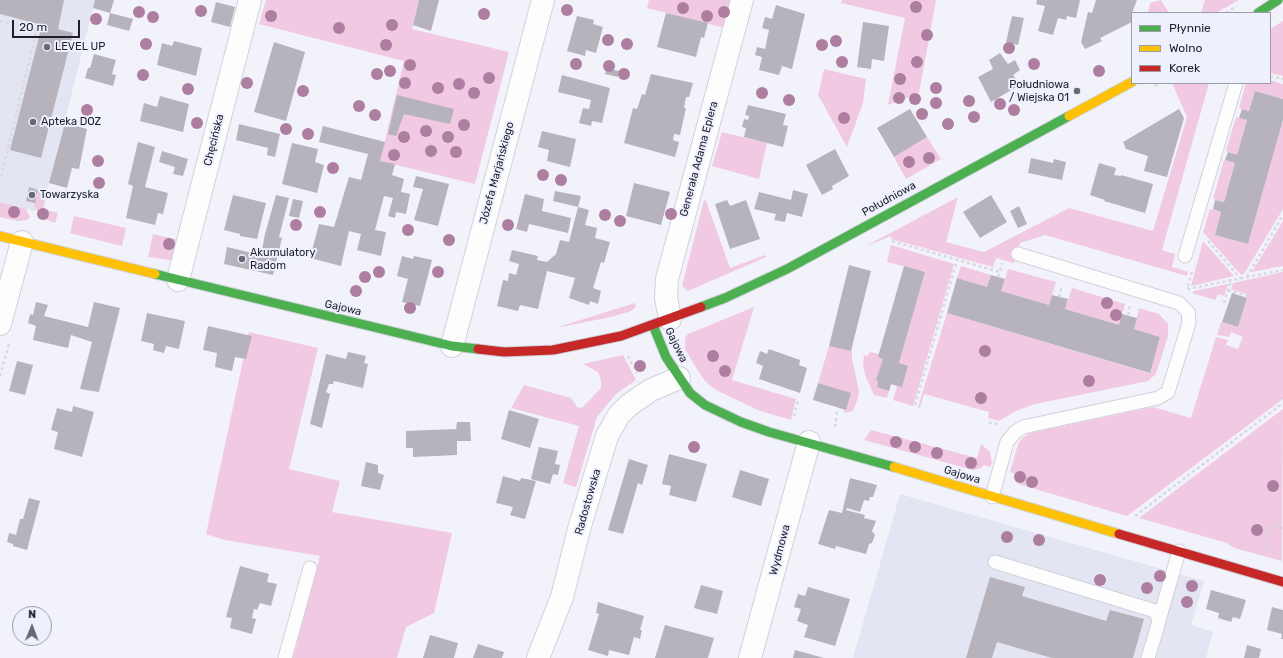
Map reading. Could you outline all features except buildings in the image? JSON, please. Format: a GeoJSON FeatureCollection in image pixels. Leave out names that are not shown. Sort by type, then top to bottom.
{"type":"FeatureCollection","features":[{"type":"Feature","properties":{"kind":"street","name":"Chęcińska"},"geometry":{"type":"LineString","coordinates":[[178,280],[250,0]]}},
{"type":"Feature","properties":{"kind":"street","name":"Józefa Marjańskiego"},"geometry":{"type":"LineString","coordinates":[[452,346],[542,0]]}},
{"type":"Feature","properties":{"kind":"street","name":"Generała Adama Eplera"},"geometry":{"type":"LineString","coordinates":[[662,322],[666,298],[667,279],[742,0]]}},
{"type":"Feature","properties":{"kind":"street"},"geometry":{"type":"LineString","coordinates":[[1260,12],[1278,0]]}},
{"type":"Feature","properties":{"kind":"street","name":"Południowa"},"geometry":{"type":"LineString","coordinates":[[662,322],[725,298],[787,269],[1131,83]]}},
{"type":"Feature","properties":{"kind":"street","name":"Gajowa"},"geometry":{"type":"LineString","coordinates":[[0,236],[452,346],[504,352],[553,350],[621,336],[662,322],[666,357],[690,393],[705,405],[741,422],[769,432],[809,442],[1283,582]]}},
{"type":"Feature","properties":{"kind":"street"},"geometry":{"type":"LineString","coordinates":[[5,331],[22,242]]}},
{"type":"Feature","properties":{"kind":"street","name":"Radostowska"},"geometry":{"type":"LineString","coordinates":[[538,658],[562,597],[579,529],[607,436],[619,415],[629,405],[651,390],[679,378]]}},
{"type":"Feature","properties":{"kind":"street","name":"Wydmowa"},"geometry":{"type":"LineString","coordinates":[[750,658],[809,442]]}},
{"type":"Feature","properties":{"kind":"lane"},"geometry":{"type":"LineString","coordinates":[[1185,256],[1236,84]]}},
{"type":"Feature","properties":{"kind":"lane"},"geometry":{"type":"LineString","coordinates":[[992,497],[1007,442],[1015,432],[1023,427],[1158,398],[1168,392],[1189,323],[1188,312],[1179,303],[1018,254]]}},
{"type":"Feature","properties":{"kind":"lane"},"geometry":{"type":"LineString","coordinates":[[1148,658],[1179,551]]}},
{"type":"Feature","properties":{"kind":"lane"},"geometry":{"type":"LineString","coordinates":[[995,562],[1152,609],[1155,611],[1159,620]]}},
{"type":"Feature","properties":{"kind":"lane"},"geometry":{"type":"LineString","coordinates":[[286,658],[310,568]]}},
{"type":"Feature","properties":{"kind":"path"},"geometry":{"type":"LineString","coordinates":[[0,21],[36,30],[1,177]]}},
{"type":"Feature","properties":{"kind":"path"},"geometry":{"type":"LineString","coordinates":[[1271,76],[1283,79]]}},
{"type":"Feature","properties":{"kind":"path"},"geometry":{"type":"LineString","coordinates":[[1154,86],[1158,84]]}},
{"type":"Feature","properties":{"kind":"path"},"geometry":{"type":"LineString","coordinates":[[1247,277],[1283,215]]}},
{"type":"Feature","properties":{"kind":"path"},"geometry":{"type":"LineString","coordinates":[[1207,239],[1240,279],[1283,270]]}},
{"type":"Feature","properties":{"kind":"path"},"geometry":{"type":"LineString","coordinates":[[892,241],[1000,272]]}},
{"type":"Feature","properties":{"kind":"path"},"geometry":{"type":"LineString","coordinates":[[916,405],[957,260]]}},
{"type":"Feature","properties":{"kind":"path"},"geometry":{"type":"LineString","coordinates":[[998,277],[1002,263],[1010,266]]}},
{"type":"Feature","properties":{"kind":"path"},"geometry":{"type":"LineString","coordinates":[[1224,303],[1231,280]]}},
{"type":"Feature","properties":{"kind":"path"},"geometry":{"type":"LineString","coordinates":[[1059,296],[1063,281]]}},
{"type":"Feature","properties":{"kind":"path"},"geometry":{"type":"LineString","coordinates":[[1228,290],[1247,296]]}},
{"type":"Feature","properties":{"kind":"path"},"geometry":{"type":"LineString","coordinates":[[0,376],[5,331]]}},
{"type":"Feature","properties":{"kind":"path"},"geometry":{"type":"LineString","coordinates":[[621,336],[632,366],[651,390]]}},
{"type":"Feature","properties":{"kind":"path"},"geometry":{"type":"LineString","coordinates":[[794,417],[798,401]]}},
{"type":"Feature","properties":{"kind":"path"},"geometry":{"type":"LineString","coordinates":[[1134,516],[1283,403]]}},
{"type":"Feature","properties":{"kind":"path"},"geometry":{"type":"LineString","coordinates":[[834,430],[837,412]]}},
{"type":"Feature","properties":{"kind":"path"},"geometry":{"type":"LineString","coordinates":[[989,423],[1004,422]]}},
{"type":"Feature","properties":{"kind":"path"},"geometry":{"type":"LineString","coordinates":[[1261,559],[1271,524],[1283,528]]}},
{"type":"Feature","properties":{"kind":"shaded area"},"geometry":{"type":"Polygon","coordinates":[[[0,0],[95,0],[42,213],[0,202],[0,0]]]}},
{"type":"Feature","properties":{"kind":"shaded area"},"geometry":{"type":"Polygon","coordinates":[[[266,0],[419,0],[412,29],[509,52],[475,184],[380,161],[404,61],[259,24],[266,0]]]}},
{"type":"Feature","properties":{"kind":"shaded area"},"geometry":{"type":"Polygon","coordinates":[[[649,0],[732,0],[725,28],[647,8],[649,0]]]}},
{"type":"Feature","properties":{"kind":"shaded area"},"geometry":{"type":"Polygon","coordinates":[[[842,0],[936,0],[919,93],[888,105],[905,18],[841,3],[842,0]]]}},
{"type":"Feature","properties":{"kind":"shaded area"},"geometry":{"type":"Polygon","coordinates":[[[1161,0],[1168,12],[1148,12],[1150,3],[1161,0]]]}},
{"type":"Feature","properties":{"kind":"shaded area"},"geometry":{"type":"Polygon","coordinates":[[[1205,0],[1239,0],[1218,12],[1201,12],[1205,0]]]}},
{"type":"Feature","properties":{"kind":"shaded area"},"geometry":{"type":"Polygon","coordinates":[[[1283,21],[1283,76],[1271,73],[1271,28],[1283,21]]]}},
{"type":"Feature","properties":{"kind":"shaded area"},"geometry":{"type":"Polygon","coordinates":[[[824,69],[866,79],[863,103],[847,147],[818,95],[824,69]]]}},
{"type":"Feature","properties":{"kind":"shaded area"},"geometry":{"type":"Polygon","coordinates":[[[1271,80],[1283,84],[1283,99],[1255,91],[1249,111],[1239,108],[1246,84],[1271,84],[1271,80]]]}},
{"type":"Feature","properties":{"kind":"shaded area"},"geometry":{"type":"Polygon","coordinates":[[[1172,84],[1209,84],[1162,250],[1175,254],[1172,267],[1188,272],[1187,276],[1045,235],[1020,243],[1014,263],[996,258],[993,267],[891,239],[891,236],[864,247],[958,197],[946,242],[984,252],[1069,208],[1153,231],[1187,117],[1172,84]]]}},
{"type":"Feature","properties":{"kind":"shaded area"},"geometry":{"type":"Polygon","coordinates":[[[1236,117],[1247,120],[1237,155],[1226,151],[1236,117]]]}},
{"type":"Feature","properties":{"kind":"shaded area"},"geometry":{"type":"Polygon","coordinates":[[[1283,120],[1283,209],[1244,274],[1241,275],[1203,232],[1210,209],[1221,212],[1215,235],[1248,244],[1283,120]]]}},
{"type":"Feature","properties":{"kind":"shaded area"},"geometry":{"type":"Polygon","coordinates":[[[722,132],[767,143],[759,179],[712,166],[722,132]]]}},
{"type":"Feature","properties":{"kind":"shaded area"},"geometry":{"type":"Polygon","coordinates":[[[927,137],[941,159],[906,179],[894,157],[927,137]]]}},
{"type":"Feature","properties":{"kind":"shaded area"},"geometry":{"type":"Polygon","coordinates":[[[1224,160],[1235,163],[1224,202],[1213,199],[1224,160]]]}},
{"type":"Feature","properties":{"kind":"shaded area"},"geometry":{"type":"Polygon","coordinates":[[[38,190],[47,192],[43,209],[58,213],[55,223],[45,219],[34,206],[38,190]]]}},
{"type":"Feature","properties":{"kind":"shaded area"},"geometry":{"type":"Polygon","coordinates":[[[704,200],[706,201],[730,268],[765,255],[766,257],[688,291],[682,286],[704,200]]]}},
{"type":"Feature","properties":{"kind":"shaded area"},"geometry":{"type":"Polygon","coordinates":[[[0,202],[26,209],[30,217],[27,220],[18,221],[0,217],[0,202]]]}},
{"type":"Feature","properties":{"kind":"shaded area"},"geometry":{"type":"Polygon","coordinates":[[[74,216],[126,228],[122,246],[70,233],[74,216]]]}},
{"type":"Feature","properties":{"kind":"shaded area"},"geometry":{"type":"Polygon","coordinates":[[[1283,221],[1283,266],[1252,272],[1283,221]]]}},
{"type":"Feature","properties":{"kind":"shaded area"},"geometry":{"type":"Polygon","coordinates":[[[153,234],[179,240],[170,260],[148,257],[153,234]]]}},
{"type":"Feature","properties":{"kind":"shaded area"},"geometry":{"type":"Polygon","coordinates":[[[1203,241],[1234,276],[1191,286],[1203,241]]]}},
{"type":"Feature","properties":{"kind":"shaded area"},"geometry":{"type":"Polygon","coordinates":[[[891,245],[954,264],[913,406],[893,400],[897,386],[891,384],[887,398],[874,395],[865,375],[863,364],[864,355],[867,356],[870,352],[879,354],[878,357],[899,363],[925,272],[887,262],[891,245]]]}},
{"type":"Feature","properties":{"kind":"shaded area"},"geometry":{"type":"Polygon","coordinates":[[[961,266],[991,275],[987,287],[957,278],[961,266]]]}},
{"type":"Feature","properties":{"kind":"shaded area"},"geometry":{"type":"Polygon","coordinates":[[[1008,269],[1056,282],[1049,305],[1001,291],[1008,269]]]}},
{"type":"Feature","properties":{"kind":"shaded area"},"geometry":{"type":"Polygon","coordinates":[[[1283,272],[1283,399],[1127,516],[1018,484],[1016,474],[1010,472],[1018,444],[1022,438],[1030,433],[1153,407],[1191,418],[1216,337],[1228,340],[1226,345],[1238,349],[1243,337],[1231,332],[1229,337],[1217,335],[1221,322],[1238,327],[1247,298],[1247,294],[1231,289],[1233,283],[1283,272]]]}},
{"type":"Feature","properties":{"kind":"shaded area"},"geometry":{"type":"Polygon","coordinates":[[[1228,284],[1224,296],[1218,294],[1215,300],[1192,293],[1194,291],[1228,284]]]}},
{"type":"Feature","properties":{"kind":"shaded area"},"geometry":{"type":"Polygon","coordinates":[[[1072,288],[1125,304],[1119,325],[1065,309],[1072,288]]]}},
{"type":"Feature","properties":{"kind":"shaded area"},"geometry":{"type":"Polygon","coordinates":[[[635,303],[636,307],[631,311],[611,317],[555,328],[635,303]]]}},
{"type":"Feature","properties":{"kind":"shaded area"},"geometry":{"type":"Polygon","coordinates":[[[754,307],[732,380],[796,399],[791,420],[760,411],[716,390],[706,382],[685,349],[685,338],[688,334],[754,307]]]}},
{"type":"Feature","properties":{"kind":"shaded area"},"geometry":{"type":"Polygon","coordinates":[[[1139,308],[1159,314],[1168,324],[1168,336],[1156,374],[1148,381],[1035,404],[1016,411],[999,421],[988,418],[989,412],[924,394],[920,408],[918,407],[947,313],[1149,373],[1160,337],[1134,329],[1139,308]]]}},
{"type":"Feature","properties":{"kind":"shaded area"},"geometry":{"type":"Polygon","coordinates":[[[249,332],[318,348],[289,469],[340,481],[332,512],[452,533],[434,613],[406,627],[397,658],[293,658],[320,556],[225,540],[206,534],[249,332]]]}},
{"type":"Feature","properties":{"kind":"shaded area"},"geometry":{"type":"Polygon","coordinates":[[[829,346],[852,351],[852,359],[859,391],[853,411],[844,413],[850,393],[818,383],[829,346]]]}},
{"type":"Feature","properties":{"kind":"shaded area"},"geometry":{"type":"Polygon","coordinates":[[[623,355],[636,380],[616,394],[597,417],[576,487],[563,483],[579,426],[511,408],[524,385],[571,398],[578,408],[583,407],[601,388],[601,380],[598,372],[583,364],[623,355]]]}},
{"type":"Feature","properties":{"kind":"shaded area"},"geometry":{"type":"Polygon","coordinates":[[[1283,409],[1282,561],[1234,548],[1227,543],[1139,518],[1283,409]]]}},
{"type":"Feature","properties":{"kind":"shaded area"},"geometry":{"type":"Polygon","coordinates":[[[871,430],[977,458],[981,444],[990,452],[992,462],[990,467],[984,465],[981,468],[973,470],[864,440],[871,430]]]}},
{"type":"Feature","properties":{"kind":"shaded area"},"geometry":{"type":"Polygon","coordinates":[[[900,494],[1204,581],[1191,625],[1213,632],[1206,658],[853,658],[900,494]]]}},
{"type":"Feature","properties":{"kind":"traffic: fast"},"geometry":{"type":"LineString","coordinates":[[1260,12],[1278,0]]}},
{"type":"Feature","properties":{"kind":"traffic: fast"},"geometry":{"type":"LineString","coordinates":[[701,307],[725,298],[787,269],[1069,116]]}},
{"type":"Feature","properties":{"kind":"traffic: fast"},"geometry":{"type":"LineString","coordinates":[[155,274],[452,346],[478,349]]}},
{"type":"Feature","properties":{"kind":"traffic: fast"},"geometry":{"type":"LineString","coordinates":[[653,325],[666,357],[690,393],[705,405],[741,422],[769,432],[894,467]]}},
{"type":"Feature","properties":{"kind":"traffic: slow"},"geometry":{"type":"LineString","coordinates":[[1069,116],[1131,83]]}},
{"type":"Feature","properties":{"kind":"traffic: slow"},"geometry":{"type":"LineString","coordinates":[[0,236],[155,274]]}},
{"type":"Feature","properties":{"kind":"traffic: slow"},"geometry":{"type":"LineString","coordinates":[[894,467],[1119,534]]}},
{"type":"Feature","properties":{"kind":"traffic: jam"},"geometry":{"type":"LineString","coordinates":[[478,349],[504,352],[553,350],[621,336],[701,307]]}},
{"type":"Feature","properties":{"kind":"traffic: jam"},"geometry":{"type":"LineString","coordinates":[[1119,534],[1283,582]]}},
{"type":"Feature","properties":{"kind":"place","name":"LEVEL UP"},"geometry":{"type":"Point","coordinates":[47,47]}},
{"type":"Feature","properties":{"kind":"place","name":"Południowa / Wiejska 01"},"geometry":{"type":"Point","coordinates":[1077,91]}},
{"type":"Feature","properties":{"kind":"place","name":"Apteka DOZ"},"geometry":{"type":"Point","coordinates":[33,122]}},
{"type":"Feature","properties":{"kind":"place","name":"Towarzyska"},"geometry":{"type":"Point","coordinates":[32,195]}},
{"type":"Feature","properties":{"kind":"place","name":"Akumulatory Radom"},"geometry":{"type":"Point","coordinates":[242,259]}}]}
